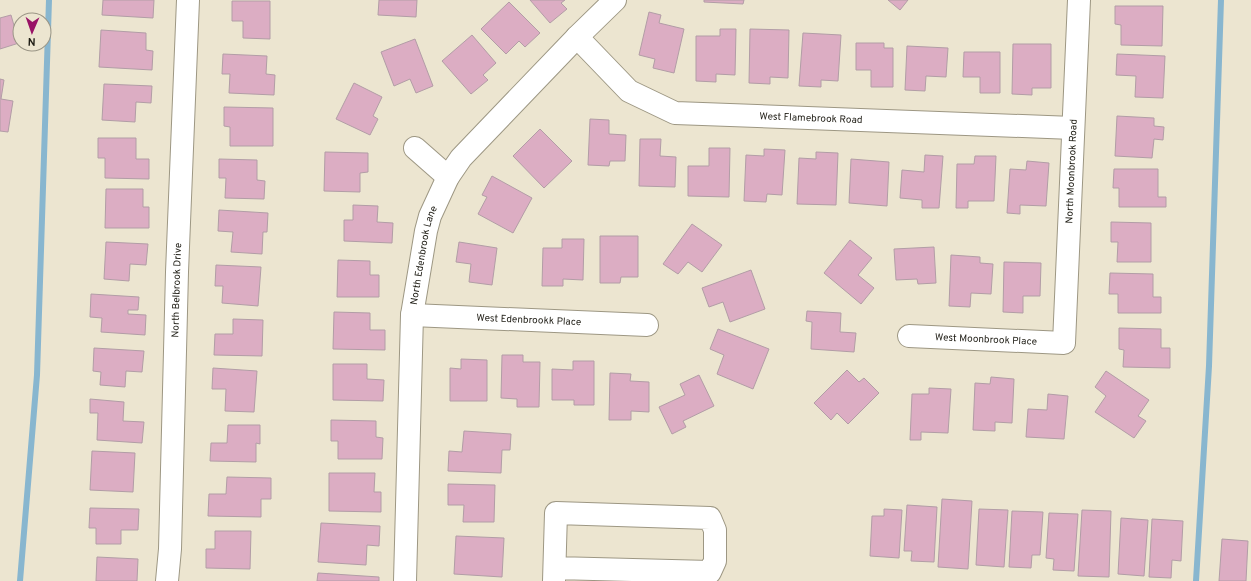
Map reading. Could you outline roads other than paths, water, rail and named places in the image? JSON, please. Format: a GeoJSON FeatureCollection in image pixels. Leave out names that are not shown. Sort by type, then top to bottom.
{"type":"FeatureCollection","features":[{"type":"Feature","properties":{"kind":"street","name":"North Belbrook Drive"},"geometry":{"type":"LineString","coordinates":[[167,581],[170,549],[177,272],[188,0]]}},
{"type":"Feature","properties":{"kind":"street","name":"North Edenbrook Lane"},"geometry":{"type":"LineString","coordinates":[[404,581],[412,314],[426,231],[430,216],[448,177],[460,158],[577,37],[615,0]]}},
{"type":"Feature","properties":{"kind":"street","name":"North Moonbrook Road"},"geometry":{"type":"LineString","coordinates":[[1064,343],[1072,128],[1079,0]]}},
{"type":"Feature","properties":{"kind":"street","name":"West Flamebrook Road"},"geometry":{"type":"LineString","coordinates":[[577,37],[629,90],[675,113],[1072,128]]}},
{"type":"Feature","properties":{"kind":"street"},"geometry":{"type":"LineString","coordinates":[[415,148],[448,177]]}},
{"type":"Feature","properties":{"kind":"street","name":"West Edenbrookk Place"},"geometry":{"type":"LineString","coordinates":[[412,314],[647,325]]}},
{"type":"Feature","properties":{"kind":"street","name":"West Moonbrook Place"},"geometry":{"type":"LineString","coordinates":[[909,336],[1064,343]]}},
{"type":"Feature","properties":{"kind":"street"},"geometry":{"type":"LineString","coordinates":[[556,513],[710,518],[715,530],[715,561],[710,572],[555,575],[556,513]]}},
{"type":"Feature","properties":{"kind":"waterway"},"geometry":{"type":"LineString","coordinates":[[20,581],[37,375],[49,0]]}},
{"type":"Feature","properties":{"kind":"waterway"},"geometry":{"type":"LineString","coordinates":[[1196,581],[1209,366],[1221,0]]}}]}
